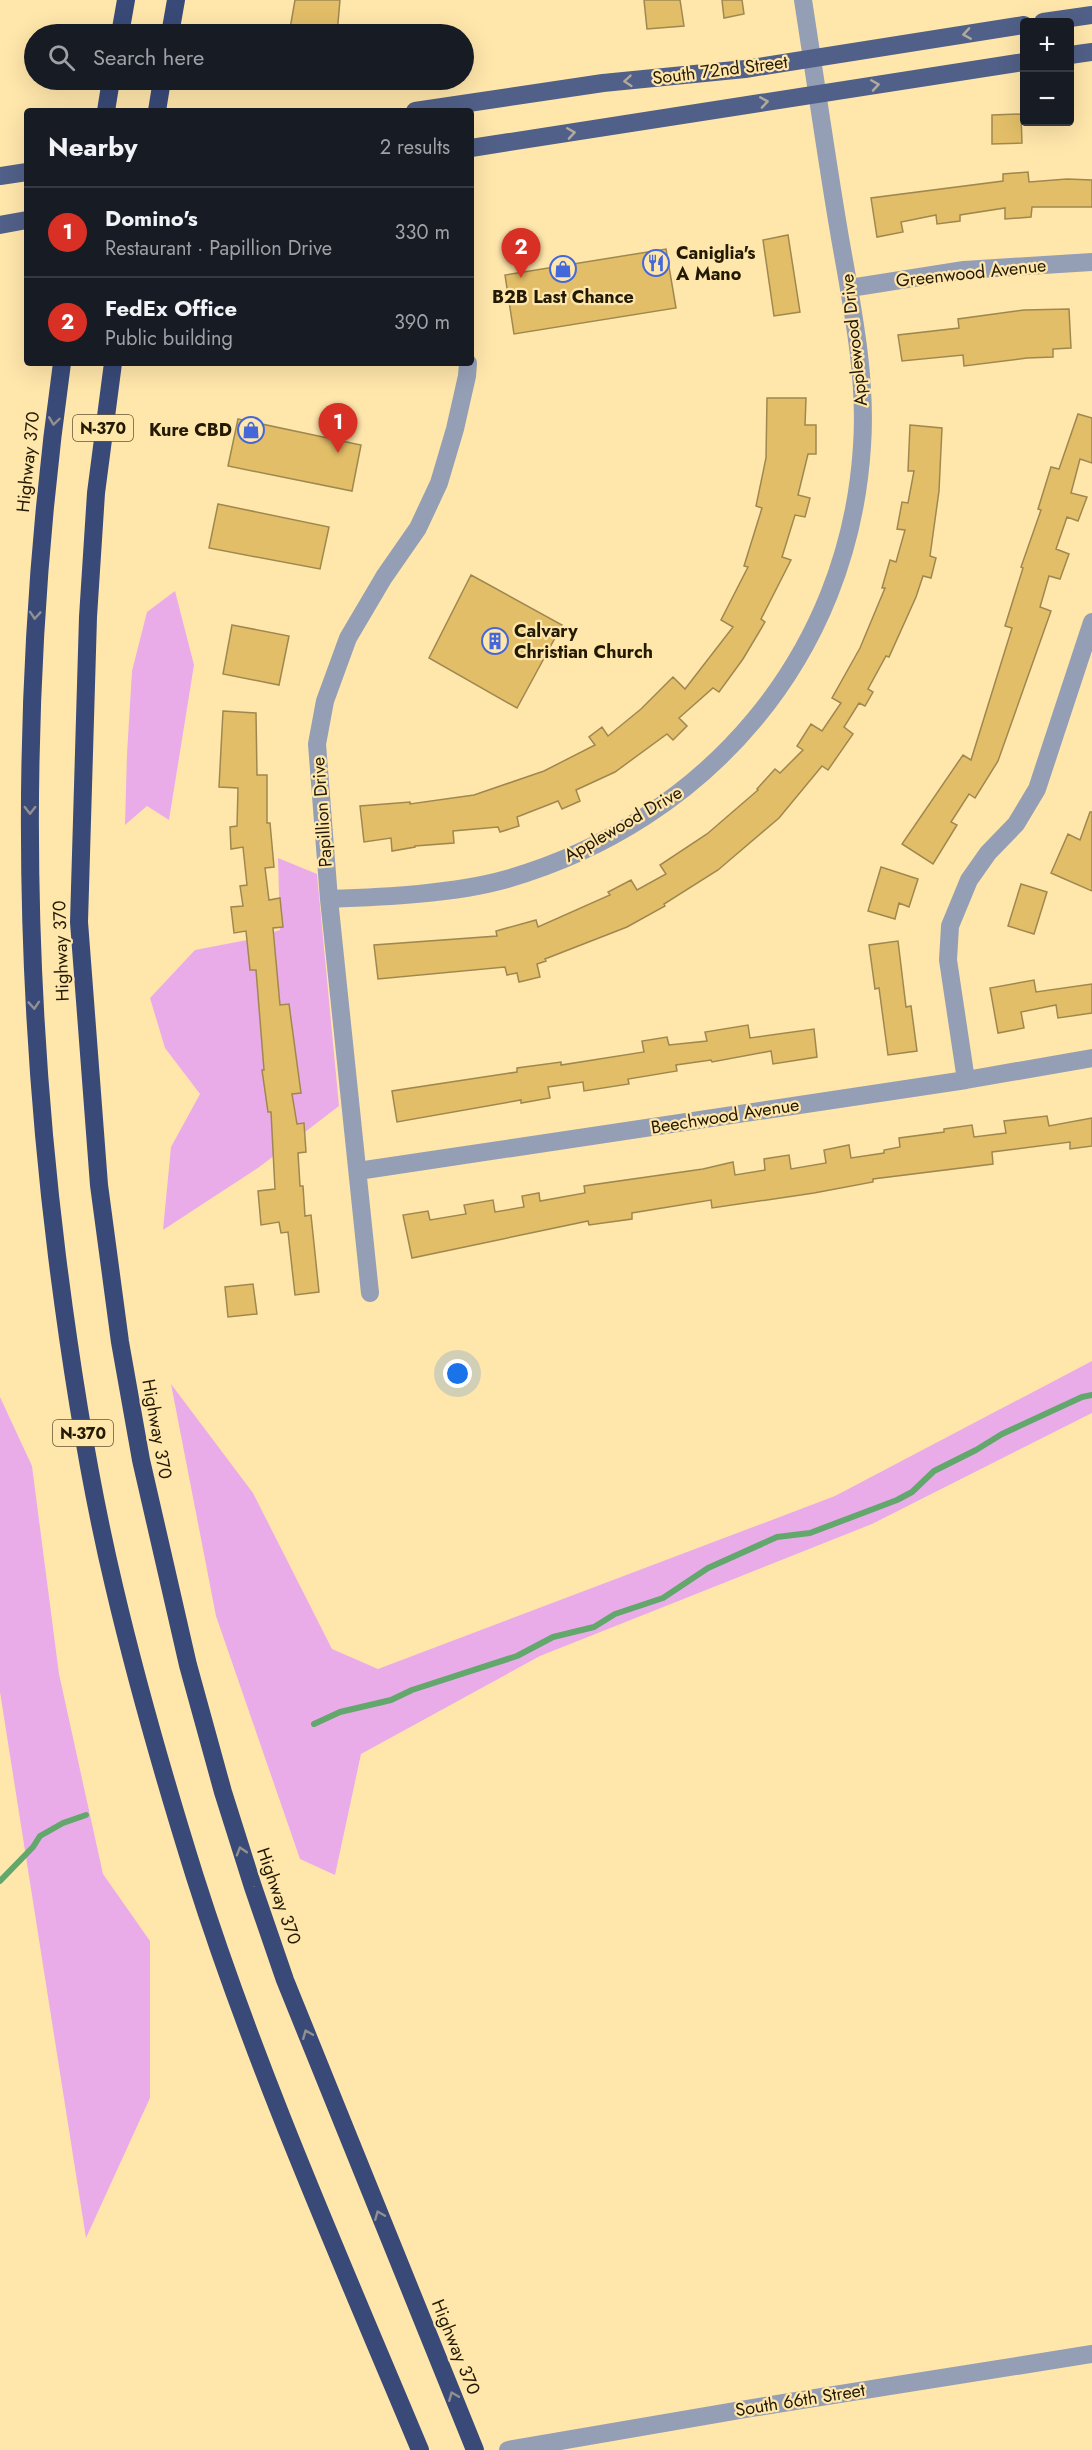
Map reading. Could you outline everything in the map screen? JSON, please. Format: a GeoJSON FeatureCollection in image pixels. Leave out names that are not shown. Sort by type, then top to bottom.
{"type":"FeatureCollection","features":[{"type":"Feature","properties":{"kind":"highway"},"geometry":{"type":"LineString","coordinates":[[122,24],[126,0]]}},
{"type":"Feature","properties":{"kind":"highway"},"geometry":{"type":"LineString","coordinates":[[172,24],[176,0]]}},
{"type":"Feature","properties":{"kind":"highway"},"geometry":{"type":"LineString","coordinates":[[106,108],[109,90]]}},
{"type":"Feature","properties":{"kind":"highway"},"geometry":{"type":"LineString","coordinates":[[157,108],[160,90]]}},
{"type":"Feature","properties":{"kind":"highway","name":"Highway 370"},"geometry":{"type":"LineString","coordinates":[[62,366],[42,529],[32,661],[29,871],[33,989],[50,1197],[69,1348],[85,1447],[114,1586],[163,1770],[196,1880],[246,2023],[327,2227],[420,2450]]}},
{"type":"Feature","properties":{"kind":"highway","name":"Highway 370"},"geometry":{"type":"LineString","coordinates":[[113,366],[95,504],[88,617],[79,922],[99,1185],[120,1342],[141,1460],[188,1665],[223,1791],[253,1887],[285,1980],[475,2450]]}},
{"type":"Feature","properties":{"kind":"main road"},"geometry":{"type":"LineString","coordinates":[[1071,18],[1092,15]]}},
{"type":"Feature","properties":{"kind":"main road","name":"South 72nd Street"},"geometry":{"type":"LineString","coordinates":[[434,108],[591,84],[735,70],[1020,26]]}},
{"type":"Feature","properties":{"kind":"main road"},"geometry":{"type":"LineString","coordinates":[[1074,54],[1092,52]]}},
{"type":"Feature","properties":{"kind":"main road","name":"South 72nd Street"},"geometry":{"type":"LineString","coordinates":[[474,148],[1020,63]]}},
{"type":"Feature","properties":{"kind":"main road"},"geometry":{"type":"LineString","coordinates":[[0,176],[24,172]]}},
{"type":"Feature","properties":{"kind":"main road"},"geometry":{"type":"LineString","coordinates":[[0,225],[24,221]]}},
{"type":"Feature","properties":{"kind":"street","name":"Applewood Drive"},"geometry":{"type":"LineString","coordinates":[[329,899],[382,897],[452,889],[504,880],[562,861],[670,801],[714,765],[766,707],[801,654],[826,601],[842,554],[855,503],[862,446],[862,384],[850,288],[804,0]]}},
{"type":"Feature","properties":{"kind":"street","name":"Greenwood Avenue"},"geometry":{"type":"LineString","coordinates":[[850,288],[964,270],[1092,262]]}},
{"type":"Feature","properties":{"kind":"street","name":"Papillion Drive"},"geometry":{"type":"LineString","coordinates":[[370,1293],[329,899],[317,744],[325,701],[348,638],[384,577],[418,528],[439,483],[455,429],[468,366]]}},
{"type":"Feature","properties":{"kind":"street"},"geometry":{"type":"LineString","coordinates":[[966,1080],[948,960],[950,926],[969,880],[988,853],[1016,824],[1037,789],[1092,622]]}},
{"type":"Feature","properties":{"kind":"street","name":"Beechwood Avenue"},"geometry":{"type":"LineString","coordinates":[[358,1171],[966,1080],[1092,1058]]}},
{"type":"Feature","properties":{"kind":"street","name":"South 66th Street"},"geometry":{"type":"LineString","coordinates":[[508,2450],[752,2408],[1092,2354]]}},
{"type":"Feature","properties":{"kind":"shaded area"},"geometry":{"type":"Polygon","coordinates":[[[175,591],[194,665],[169,820],[147,806],[125,825],[132,671],[147,612],[175,591]]]}},
{"type":"Feature","properties":{"kind":"shaded area"},"geometry":{"type":"Polygon","coordinates":[[[278,858],[317,874],[339,1106],[258,1168],[163,1230],[171,1147],[200,1094],[165,1048],[150,998],[195,950],[247,940],[280,930],[278,858]]]}},
{"type":"Feature","properties":{"kind":"shaded area"},"geometry":{"type":"Polygon","coordinates":[[[1092,1361],[1092,1413],[872,1524],[540,1656],[361,1754],[335,1875],[300,1859],[216,1616],[171,1384],[253,1493],[332,1649],[378,1669],[835,1496],[1092,1361]]]}},
{"type":"Feature","properties":{"kind":"shaded area"},"geometry":{"type":"Polygon","coordinates":[[[0,1397],[32,1466],[59,1674],[103,1874],[150,1941],[150,2098],[86,2238],[0,1692],[0,1397]]]}},
{"type":"Feature","properties":{"kind":"building"},"geometry":{"type":"Polygon","coordinates":[[[295,0],[340,0],[338,24],[291,24],[295,0]]]}},
{"type":"Feature","properties":{"kind":"building"},"geometry":{"type":"Polygon","coordinates":[[[644,0],[680,0],[684,26],[647,29],[644,0]]]}},
{"type":"Feature","properties":{"kind":"building"},"geometry":{"type":"Polygon","coordinates":[[[722,0],[742,0],[744,14],[724,18],[722,0]]]}},
{"type":"Feature","properties":{"kind":"building"},"geometry":{"type":"Polygon","coordinates":[[[1020,114],[1022,143],[992,144],[992,115],[1020,114]]]}},
{"type":"Feature","properties":{"kind":"building"},"geometry":{"type":"Polygon","coordinates":[[[1028,172],[1029,182],[1092,180],[1092,207],[1032,207],[1031,217],[1005,219],[1005,208],[960,215],[960,221],[937,224],[936,215],[901,222],[903,232],[877,237],[871,198],[1003,181],[1003,174],[1028,172]]]}},
{"type":"Feature","properties":{"kind":"building"},"geometry":{"type":"Polygon","coordinates":[[[788,235],[800,312],[774,316],[763,240],[788,235]]]}},
{"type":"Feature","properties":{"kind":"building"},"geometry":{"type":"Polygon","coordinates":[[[666,249],[676,308],[514,334],[505,275],[666,249]]]}},
{"type":"Feature","properties":{"kind":"building"},"geometry":{"type":"Polygon","coordinates":[[[1069,309],[1071,348],[1053,349],[1053,357],[964,366],[963,355],[902,361],[898,335],[959,328],[958,319],[1024,310],[1069,309]]]}},
{"type":"Feature","properties":{"kind":"building"},"geometry":{"type":"Polygon","coordinates":[[[767,398],[806,398],[805,425],[816,425],[816,454],[808,454],[798,495],[810,498],[805,517],[795,515],[782,557],[791,560],[761,619],[765,622],[743,659],[719,692],[713,688],[679,718],[687,726],[673,740],[667,734],[615,772],[576,790],[580,801],[562,809],[558,801],[517,817],[519,826],[500,832],[498,827],[453,831],[454,843],[415,846],[392,851],[391,838],[364,842],[360,806],[410,802],[410,804],[474,795],[544,771],[595,745],[589,737],[602,727],[608,736],[641,709],[673,677],[685,689],[733,627],[721,620],[748,567],[744,566],[762,508],[756,506],[766,458],[767,398]]]}},
{"type":"Feature","properties":{"kind":"building"},"geometry":{"type":"Polygon","coordinates":[[[1078,414],[1092,418],[1092,463],[1080,459],[1071,493],[1087,497],[1078,521],[1067,517],[1056,549],[1069,554],[1060,579],[1049,576],[1040,607],[1051,611],[998,761],[975,798],[969,794],[951,822],[957,825],[933,864],[902,844],[963,755],[971,760],[1012,628],[1005,626],[1023,568],[1021,567],[1041,510],[1038,509],[1051,467],[1059,469],[1078,414]]]}},
{"type":"Feature","properties":{"kind":"building"},"geometry":{"type":"Polygon","coordinates":[[[238,419],[361,445],[352,491],[228,466],[238,419]]]}},
{"type":"Feature","properties":{"kind":"building"},"geometry":{"type":"Polygon","coordinates":[[[910,425],[942,428],[939,491],[930,556],[936,558],[931,578],[923,576],[889,657],[886,656],[868,689],[873,692],[865,706],[859,703],[844,727],[853,734],[828,770],[822,766],[779,818],[718,870],[664,904],[665,906],[627,927],[545,959],[546,961],[537,964],[540,977],[519,982],[517,973],[507,975],[505,967],[378,979],[374,945],[497,936],[496,931],[536,920],[538,927],[610,895],[608,892],[631,880],[637,890],[666,874],[660,865],[707,834],[758,790],[775,769],[780,773],[803,750],[797,746],[811,724],[822,731],[841,703],[832,698],[860,648],[885,588],[882,588],[890,560],[896,562],[905,530],[897,529],[902,502],[908,503],[914,471],[908,471],[910,425]]]}},
{"type":"Feature","properties":{"kind":"building"},"geometry":{"type":"Polygon","coordinates":[[[218,504],[329,527],[320,569],[209,548],[218,504]]]}},
{"type":"Feature","properties":{"kind":"building","name":"Calvary Christian Church"},"geometry":{"type":"Polygon","coordinates":[[[471,575],[562,625],[517,708],[429,658],[471,575]]]}},
{"type":"Feature","properties":{"kind":"building"},"geometry":{"type":"Polygon","coordinates":[[[232,625],[289,636],[279,685],[223,674],[232,625]]]}},
{"type":"Feature","properties":{"kind":"building"},"geometry":{"type":"Polygon","coordinates":[[[223,711],[256,713],[257,775],[267,775],[267,823],[270,823],[274,867],[265,868],[269,900],[280,898],[283,927],[273,928],[280,1005],[289,1004],[301,1093],[292,1094],[297,1124],[304,1123],[306,1152],[298,1153],[300,1186],[303,1186],[305,1216],[311,1215],[319,1292],[295,1295],[288,1232],[281,1233],[279,1222],[261,1225],[258,1191],[275,1189],[271,1112],[268,1112],[262,1070],[264,1070],[256,970],[250,970],[246,931],[234,933],[231,907],[243,906],[240,886],[247,885],[243,847],[231,849],[230,827],[237,826],[238,788],[219,787],[223,711]]]}},
{"type":"Feature","properties":{"kind":"building"},"geometry":{"type":"Polygon","coordinates":[[[1090,812],[1092,812],[1092,891],[1051,873],[1068,834],[1080,840],[1090,812]]]}},
{"type":"Feature","properties":{"kind":"building"},"geometry":{"type":"Polygon","coordinates":[[[881,867],[918,879],[909,907],[899,903],[895,919],[868,911],[881,867]]]}},
{"type":"Feature","properties":{"kind":"building"},"geometry":{"type":"Polygon","coordinates":[[[1021,884],[1047,892],[1034,934],[1008,926],[1021,884]]]}},
{"type":"Feature","properties":{"kind":"building"},"geometry":{"type":"Polygon","coordinates":[[[898,941],[906,1007],[911,1006],[917,1051],[888,1055],[879,988],[875,989],[869,945],[898,941]]]}},
{"type":"Feature","properties":{"kind":"building"},"geometry":{"type":"Polygon","coordinates":[[[1034,980],[1036,992],[1092,984],[1092,1013],[1058,1018],[1056,1005],[1021,1012],[1024,1028],[998,1033],[990,988],[1034,980]]]}},
{"type":"Feature","properties":{"kind":"building"},"geometry":{"type":"Polygon","coordinates":[[[748,1025],[750,1038],[814,1029],[817,1057],[773,1064],[771,1051],[712,1062],[711,1060],[676,1065],[677,1071],[628,1079],[629,1084],[584,1091],[583,1082],[548,1087],[550,1098],[521,1103],[521,1100],[397,1122],[392,1091],[517,1072],[517,1068],[561,1062],[561,1065],[644,1052],[642,1041],[667,1037],[669,1045],[707,1041],[705,1032],[748,1025]]]}},
{"type":"Feature","properties":{"kind":"building"},"geometry":{"type":"Polygon","coordinates":[[[1047,1116],[1049,1126],[1092,1118],[1092,1146],[1070,1149],[1070,1142],[992,1152],[993,1164],[873,1179],[873,1182],[814,1193],[712,1208],[711,1200],[632,1213],[632,1219],[589,1225],[588,1221],[412,1258],[403,1215],[428,1211],[430,1220],[466,1214],[464,1205],[493,1200],[495,1212],[524,1207],[522,1196],[539,1193],[540,1201],[585,1193],[584,1186],[703,1169],[733,1162],[735,1175],[765,1170],[764,1159],[789,1155],[791,1169],[826,1163],[824,1150],[849,1145],[851,1158],[884,1153],[884,1150],[900,1147],[899,1138],[944,1132],[944,1129],[972,1125],[974,1137],[1006,1133],[1004,1121],[1047,1116]]]}},
{"type":"Feature","properties":{"kind":"building"},"geometry":{"type":"Polygon","coordinates":[[[253,1284],[257,1314],[228,1317],[225,1287],[253,1284]]]}},
{"type":"Feature","properties":{"kind":"waterway"},"geometry":{"type":"LineString","coordinates":[[314,1724],[340,1712],[391,1700],[412,1690],[517,1656],[553,1637],[594,1627],[615,1614],[663,1598],[708,1568],[777,1537],[810,1533],[897,1500],[912,1492],[934,1471],[1002,1434],[1082,1397],[1092,1395]]}},
{"type":"Feature","properties":{"kind":"waterway"},"geometry":{"type":"LineString","coordinates":[[0,1881],[33,1847],[40,1836],[63,1823],[86,1815]]}},
{"type":"Feature","properties":{"kind":"place","name":"Caniglia's A Mano"},"geometry":{"type":"Point","coordinates":[656,263]}},
{"type":"Feature","properties":{"kind":"place","name":"B2B Last Chance"},"geometry":{"type":"Point","coordinates":[563,269]}},
{"type":"Feature","properties":{"kind":"place","name":"FedEx Office"},"geometry":{"type":"Point","coordinates":[521,278]}},
{"type":"Feature","properties":{"kind":"place","name":"Kure CBD"},"geometry":{"type":"Point","coordinates":[251,430]}},
{"type":"Feature","properties":{"kind":"place","name":"Domino's"},"geometry":{"type":"Point","coordinates":[338,453]}},
{"type":"Feature","properties":{"kind":"place","name":"Calvary Christian Church"},"geometry":{"type":"Point","coordinates":[495,641]}}]}
